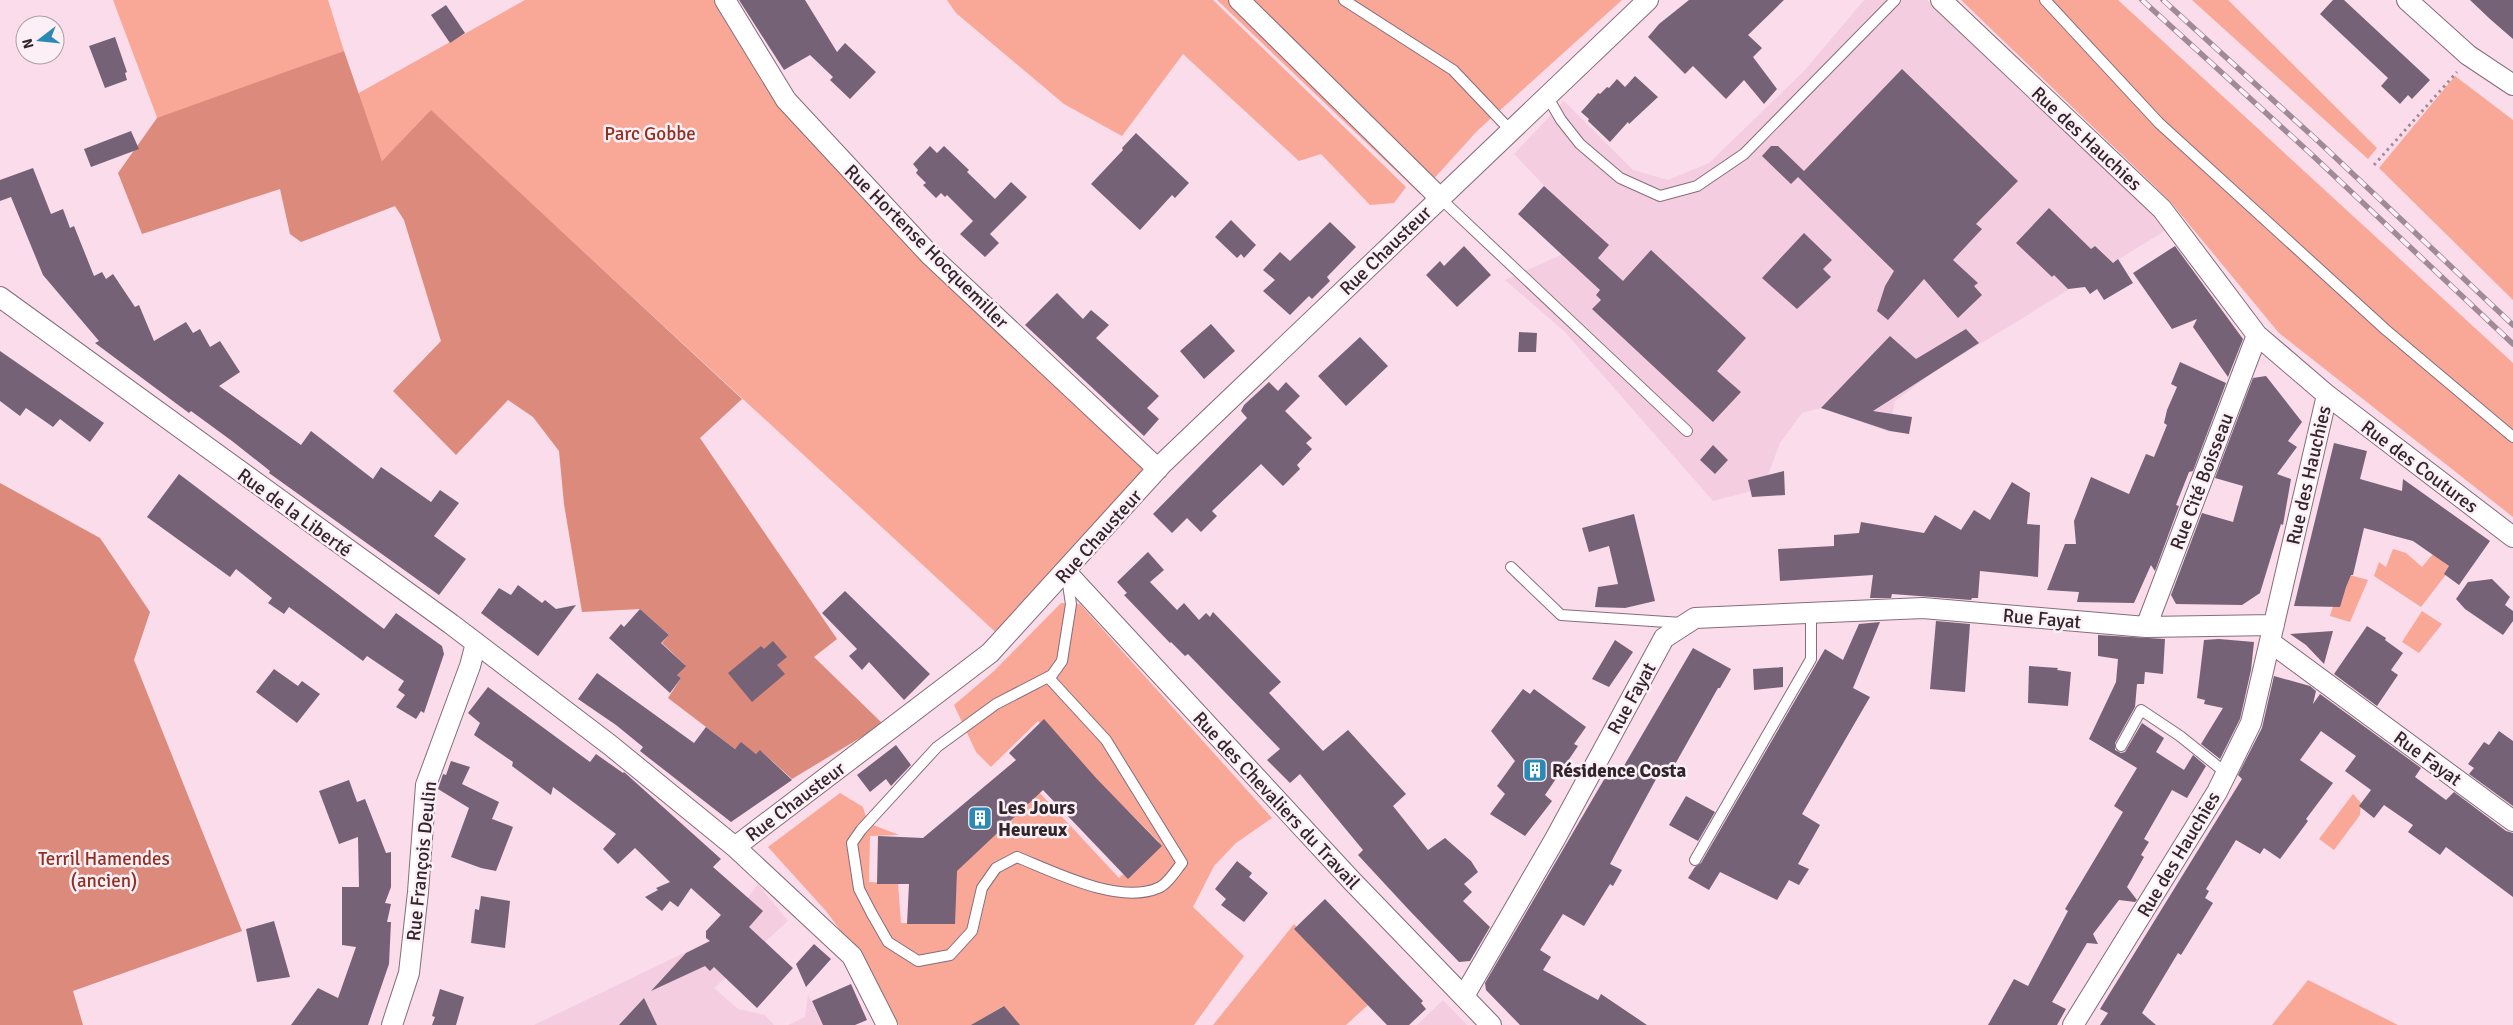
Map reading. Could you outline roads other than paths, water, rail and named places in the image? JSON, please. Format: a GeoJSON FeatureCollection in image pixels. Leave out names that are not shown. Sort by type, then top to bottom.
{"type":"FeatureCollection","features":[{"type":"Feature","properties":{"kind":"street","name":"Rue Hortense Hocquemiller"},"geometry":{"type":"LineString","coordinates":[[725,0],[786,100],[930,255],[1158,469]]}},
{"type":"Feature","properties":{"kind":"street","name":"Rue Chausteur"},"geometry":{"type":"LineString","coordinates":[[735,847],[990,653],[1066,572],[1158,469],[1648,0]]}},
{"type":"Feature","properties":{"kind":"street","name":"Rue des Hauchies"},"geometry":{"type":"LineString","coordinates":[[1941,0],[2162,209],[2257,335],[2327,395],[2251,723],[2226,773],[2073,1025]]}},
{"type":"Feature","properties":{"kind":"street"},"geometry":{"type":"LineString","coordinates":[[2407,0],[2468,56],[2513,85]]}},
{"type":"Feature","properties":{"kind":"street","name":"Rue Chausteur"},"geometry":{"type":"LineString","coordinates":[[1242,1],[1440,198]]}},
{"type":"Feature","properties":{"kind":"street","name":"Rue de la Liberté"},"geometry":{"type":"LineString","coordinates":[[0,297],[476,642],[589,728],[735,847],[852,956],[887,1025]]}},
{"type":"Feature","properties":{"kind":"street","name":"Rue Cité Boisseau"},"geometry":{"type":"LineString","coordinates":[[2146,627],[2257,335]]}},
{"type":"Feature","properties":{"kind":"street","name":"Rue des Coutures"},"geometry":{"type":"LineString","coordinates":[[2327,395],[2513,537]]}},
{"type":"Feature","properties":{"kind":"street","name":"Rue des Chevaliers du Travail"},"geometry":{"type":"LineString","coordinates":[[1066,572],[1352,881],[1491,1025]]}},
{"type":"Feature","properties":{"kind":"street","name":"Rue Fayat"},"geometry":{"type":"LineString","coordinates":[[1464,996],[1555,838],[1664,638],[1695,618],[1922,608],[2146,627],[2272,633],[2513,821]]}},
{"type":"Feature","properties":{"kind":"street","name":"Rue François Deulin"},"geometry":{"type":"LineString","coordinates":[[392,1025],[409,973],[418,892],[426,785],[470,666],[476,642]]}},
{"type":"Feature","properties":{"kind":"lane"},"geometry":{"type":"LineString","coordinates":[[1344,0],[1453,70],[1511,131]]}},
{"type":"Feature","properties":{"kind":"lane"},"geometry":{"type":"LineString","coordinates":[[1547,96],[1561,120],[1580,144],[1620,178],[1660,196],[1697,186],[1744,154],[1895,0]]}},
{"type":"Feature","properties":{"kind":"lane"},"geometry":{"type":"LineString","coordinates":[[2044,0],[2159,123],[2386,330],[2513,437]]}},
{"type":"Feature","properties":{"kind":"lane"},"geometry":{"type":"LineString","coordinates":[[1440,198],[1687,431]]}},
{"type":"Feature","properties":{"kind":"lane"},"geometry":{"type":"LineString","coordinates":[[1511,567],[1561,614],[1686,624]]}},
{"type":"Feature","properties":{"kind":"lane"},"geometry":{"type":"LineString","coordinates":[[1048,677],[1106,740],[1182,863],[1160,888],[1129,894],[1070,878],[1017,856],[996,868],[982,888],[972,931],[950,955],[918,961],[888,942],[876,921],[859,889],[852,843],[861,830],[937,747],[996,704],[1048,677],[1062,661],[1071,604],[1066,572]]}},
{"type":"Feature","properties":{"kind":"lane"},"geometry":{"type":"LineString","coordinates":[[1695,860],[1811,660],[1811,612]]}},
{"type":"Feature","properties":{"kind":"lane"},"geometry":{"type":"LineString","coordinates":[[2121,746],[2141,710],[2180,736],[2226,773]]}},
{"type":"Feature","properties":{"kind":"railway"},"geometry":{"type":"LineString","coordinates":[[2142,0],[2310,153],[2513,344]]}},
{"type":"Feature","properties":{"kind":"railway"},"geometry":{"type":"LineString","coordinates":[[2163,0],[2319,142],[2513,325]]}},
{"type":"Feature","properties":{"kind":"place","name":"Résidence Costa"},"geometry":{"type":"Point","coordinates":[1535,770]}},
{"type":"Feature","properties":{"kind":"place","name":"Les Jours Heureux"},"geometry":{"type":"Point","coordinates":[980,818]}},
{"type":"Feature","properties":{"kind":"park label","name":"Parc Gobbe"},"geometry":{"type":"Point","coordinates":[650,133]}},
{"type":"Feature","properties":{"kind":"park label","name":"Terril Hamendes (ancien)"},"geometry":{"type":"Point","coordinates":[104,869]}}]}
